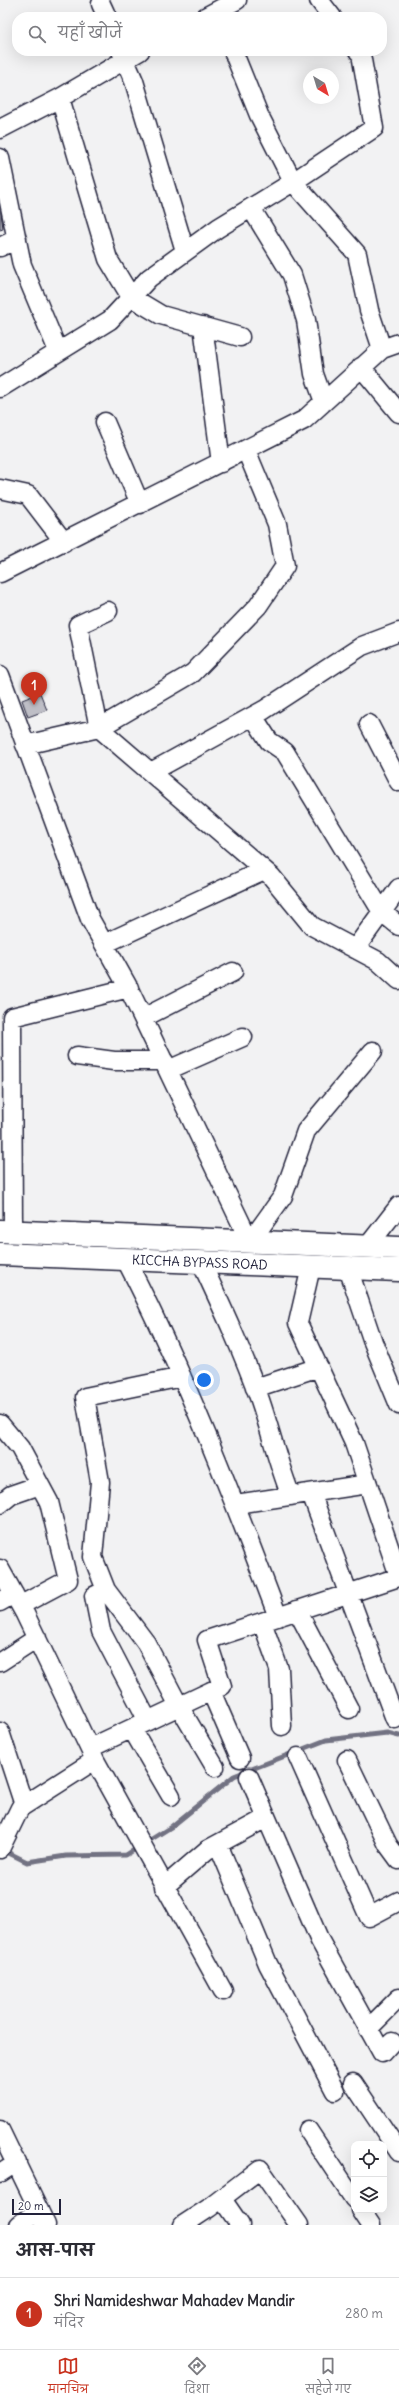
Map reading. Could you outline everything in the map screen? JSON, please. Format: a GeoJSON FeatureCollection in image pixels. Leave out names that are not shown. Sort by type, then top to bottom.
{"type":"FeatureCollection","features":[{"type":"Feature","properties":{"kind":"main road"},"geometry":{"type":"LineString","coordinates":[[7,1231],[399,1248]]}},
{"type":"Feature","properties":{"kind":"main road"},"geometry":{"type":"LineString","coordinates":[[125,1258],[127,1236]]}},
{"type":"Feature","properties":{"kind":"main road"},"geometry":{"type":"LineString","coordinates":[[248,1264],[250,1242]]}},
{"type":"Feature","properties":{"kind":"main road","name":"KICCHA BYPASS ROAD"},"geometry":{"type":"LineString","coordinates":[[0,1254],[399,1270]]}},
{"type":"Feature","properties":{"kind":"street"},"geometry":{"type":"LineString","coordinates":[[217,12],[237,0]]}},
{"type":"Feature","properties":{"kind":"street"},"geometry":{"type":"LineString","coordinates":[[319,0],[328,12]]}},
{"type":"Feature","properties":{"kind":"street"},"geometry":{"type":"LineString","coordinates":[[0,129],[60,98],[126,56]]}},
{"type":"Feature","properties":{"kind":"street"},"geometry":{"type":"LineString","coordinates":[[129,56],[134,81],[185,251]]}},
{"type":"Feature","properties":{"kind":"street"},"geometry":{"type":"LineString","coordinates":[[235,56],[259,115],[293,182],[357,254],[369,310],[382,349]]}},
{"type":"Feature","properties":{"kind":"street"},"geometry":{"type":"LineString","coordinates":[[0,388],[110,320],[149,278],[185,251],[374,128],[361,56]]}},
{"type":"Feature","properties":{"kind":"street"},"geometry":{"type":"LineString","coordinates":[[60,98],[108,259],[131,297],[161,315],[240,337]]}},
{"type":"Feature","properties":{"kind":"street"},"geometry":{"type":"LineString","coordinates":[[0,160],[22,265],[58,351]]}},
{"type":"Feature","properties":{"kind":"street"},"geometry":{"type":"LineString","coordinates":[[251,208],[292,275],[306,320],[314,374],[324,402]]}},
{"type":"Feature","properties":{"kind":"street"},"geometry":{"type":"LineString","coordinates":[[0,247],[17,239]]}},
{"type":"Feature","properties":{"kind":"street"},"geometry":{"type":"LineString","coordinates":[[203,326],[221,463]]}},
{"type":"Feature","properties":{"kind":"street"},"geometry":{"type":"LineString","coordinates":[[0,573],[140,504],[304,420],[382,349],[399,342]]}},
{"type":"Feature","properties":{"kind":"street"},"geometry":{"type":"LineString","coordinates":[[361,367],[399,413]]}},
{"type":"Feature","properties":{"kind":"street"},"geometry":{"type":"LineString","coordinates":[[105,422],[140,504]]}},
{"type":"Feature","properties":{"kind":"street"},"geometry":{"type":"LineString","coordinates":[[25,745],[99,728],[193,673],[258,606],[284,566],[277,524],[246,450]]}},
{"type":"Feature","properties":{"kind":"street"},"geometry":{"type":"LineString","coordinates":[[0,490],[28,495],[64,542]]}},
{"type":"Feature","properties":{"kind":"street"},"geometry":{"type":"LineString","coordinates":[[108,611],[78,625],[99,728],[264,870],[312,926],[378,961],[399,980]]}},
{"type":"Feature","properties":{"kind":"street"},"geometry":{"type":"LineString","coordinates":[[151,772],[253,716],[362,646],[399,632]]}},
{"type":"Feature","properties":{"kind":"street"},"geometry":{"type":"LineString","coordinates":[[0,675],[90,919],[143,1018],[250,1242],[283,1196],[306,1131],[373,1051]]}},
{"type":"Feature","properties":{"kind":"street"},"geometry":{"type":"LineString","coordinates":[[253,716],[269,741],[285,752],[382,912],[399,926]]}},
{"type":"Feature","properties":{"kind":"street"},"geometry":{"type":"LineString","coordinates":[[369,724],[399,782]]}},
{"type":"Feature","properties":{"kind":"street"},"geometry":{"type":"LineString","coordinates":[[104,944],[264,870]]}},
{"type":"Feature","properties":{"kind":"street"},"geometry":{"type":"LineString","coordinates":[[355,949],[399,888]]}},
{"type":"Feature","properties":{"kind":"street"},"geometry":{"type":"LineString","coordinates":[[143,1018],[233,972]]}},
{"type":"Feature","properties":{"kind":"street"},"geometry":{"type":"LineString","coordinates":[[7,1231],[12,1017],[128,988]]}},
{"type":"Feature","properties":{"kind":"street"},"geometry":{"type":"LineString","coordinates":[[77,1056],[114,1061],[166,1065],[243,1037]]}},
{"type":"Feature","properties":{"kind":"street"},"geometry":{"type":"LineString","coordinates":[[367,1247],[399,1206]]}},
{"type":"Feature","properties":{"kind":"street"},"geometry":{"type":"LineString","coordinates":[[125,1258],[160,1325],[236,1504],[270,1619],[279,1669],[282,1726]]}},
{"type":"Feature","properties":{"kind":"street"},"geometry":{"type":"LineString","coordinates":[[201,1262],[240,1345],[278,1463],[291,1496]]}},
{"type":"Feature","properties":{"kind":"street"},"geometry":{"type":"LineString","coordinates":[[3,1844],[20,1808],[92,1754],[140,1725],[222,1686],[207,1640],[399,1576],[354,1443],[298,1323],[311,1267]]}},
{"type":"Feature","properties":{"kind":"street"},"geometry":{"type":"LineString","coordinates":[[348,1268],[373,1342],[399,1405]]}},
{"type":"Feature","properties":{"kind":"street"},"geometry":{"type":"LineString","coordinates":[[255,1388],[319,1367]]}},
{"type":"Feature","properties":{"kind":"street"},"geometry":{"type":"LineString","coordinates":[[182,1377],[86,1397],[100,1482],[93,1557],[106,1590],[146,1643],[179,1706],[216,1767]]}},
{"type":"Feature","properties":{"kind":"street"},"geometry":{"type":"LineString","coordinates":[[0,1424],[20,1448],[49,1502],[68,1580],[12,1601]]}},
{"type":"Feature","properties":{"kind":"street"},"geometry":{"type":"LineString","coordinates":[[236,1504],[368,1484]]}},
{"type":"Feature","properties":{"kind":"street"},"geometry":{"type":"LineString","coordinates":[[0,1504],[11,1495],[40,1485]]}},
{"type":"Feature","properties":{"kind":"street"},"geometry":{"type":"LineString","coordinates":[[311,1493],[350,1593],[395,1719]]}},
{"type":"Feature","properties":{"kind":"street"},"geometry":{"type":"LineString","coordinates":[[0,1569],[12,1601],[37,1638],[92,1754],[138,1836],[164,1887],[223,1991]]}},
{"type":"Feature","properties":{"kind":"street"},"geometry":{"type":"LineString","coordinates":[[106,1590],[94,1596],[101,1631],[171,1796]]}},
{"type":"Feature","properties":{"kind":"street"},"geometry":{"type":"LineString","coordinates":[[297,1610],[349,1709]]}},
{"type":"Feature","properties":{"kind":"street"},"geometry":{"type":"LineString","coordinates":[[0,1662],[37,1638]]}},
{"type":"Feature","properties":{"kind":"street"},"geometry":{"type":"LineString","coordinates":[[211,1691],[240,1758]]}},
{"type":"Feature","properties":{"kind":"street"},"geometry":{"type":"LineString","coordinates":[[0,1732],[24,1805]]}},
{"type":"Feature","properties":{"kind":"street"},"geometry":{"type":"LineString","coordinates":[[298,1757],[369,1917],[399,1900]]}},
{"type":"Feature","properties":{"kind":"street"},"geometry":{"type":"LineString","coordinates":[[348,1760],[388,1845],[399,1860]]}},
{"type":"Feature","properties":{"kind":"street"},"geometry":{"type":"LineString","coordinates":[[249,1777],[320,1941],[368,2029],[382,2053],[397,2043]]}},
{"type":"Feature","properties":{"kind":"street"},"geometry":{"type":"LineString","coordinates":[[164,1887],[207,1850],[266,1818]]}},
{"type":"Feature","properties":{"kind":"street"},"geometry":{"type":"LineString","coordinates":[[218,1844],[268,1964],[334,2092]]}},
{"type":"Feature","properties":{"kind":"street"},"geometry":{"type":"LineString","coordinates":[[368,2029],[399,1998]]}},
{"type":"Feature","properties":{"kind":"street"},"geometry":{"type":"LineString","coordinates":[[353,2083],[399,2152]]}},
{"type":"Feature","properties":{"kind":"street"},"geometry":{"type":"LineString","coordinates":[[0,2130],[43,2217],[19,2225]]}},
{"type":"Feature","properties":{"kind":"street"},"geometry":{"type":"LineString","coordinates":[[308,2130],[351,2194]]}},
{"type":"Feature","properties":{"kind":"street"},"geometry":{"type":"LineString","coordinates":[[0,2173],[17,2162]]}},
{"type":"Feature","properties":{"kind":"street"},"geometry":{"type":"LineString","coordinates":[[183,2225],[222,2199],[260,2169],[299,2225]]}},
{"type":"Feature","properties":{"kind":"street"},"geometry":{"type":"LineString","coordinates":[[222,2199],[240,2225]]}},
{"type":"Feature","properties":{"kind":"street"},"geometry":{"type":"LineString","coordinates":[[363,2213],[371,2225]]}},
{"type":"Feature","properties":{"kind":"building"},"geometry":{"type":"Polygon","coordinates":[[[0,201],[3,229],[0,230],[0,201]]]}},
{"type":"Feature","properties":{"kind":"building"},"geometry":{"type":"Polygon","coordinates":[[[40,693],[47,710],[28,717],[22,700],[40,693]]]}},
{"type":"Feature","properties":{"kind":"waterway"},"geometry":{"type":"LineString","coordinates":[[3,1850],[27,1862],[66,1856],[126,1855],[171,1827],[234,1776],[326,1740],[387,1733],[399,1736]]}},
{"type":"Feature","properties":{"kind":"place","name":"Shri Namideshwar Mahadev Mandir"},"geometry":{"type":"Point","coordinates":[34,705]}}]}
